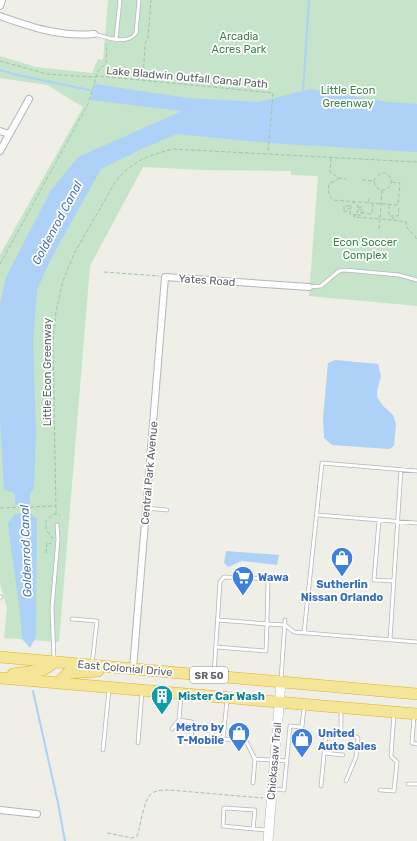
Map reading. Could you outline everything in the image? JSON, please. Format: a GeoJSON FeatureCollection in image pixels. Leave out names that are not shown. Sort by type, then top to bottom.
{"type":"FeatureCollection","features":[{"type":"Feature","properties":{"kind":"highway","name":"East Colonial Drive"},"geometry":{"type":"LineString","coordinates":[[0,657],[54,662],[91,668],[133,669],[417,694]]}},
{"type":"Feature","properties":{"kind":"highway"},"geometry":{"type":"LineString","coordinates":[[0,675],[43,670],[54,662]]}},
{"type":"Feature","properties":{"kind":"highway"},"geometry":{"type":"LineString","coordinates":[[58,683],[68,673],[91,668]]}},
{"type":"Feature","properties":{"kind":"highway","name":"East Colonial Drive"},"geometry":{"type":"LineString","coordinates":[[0,678],[416,714]]}},
{"type":"Feature","properties":{"kind":"street"},"geometry":{"type":"LineString","coordinates":[[0,6],[2,0]]}},
{"type":"Feature","properties":{"kind":"street"},"geometry":{"type":"LineString","coordinates":[[0,16],[40,30],[82,35],[94,34]]}},
{"type":"Feature","properties":{"kind":"street"},"geometry":{"type":"LineString","coordinates":[[0,151],[29,99]]}},
{"type":"Feature","properties":{"kind":"street"},"geometry":{"type":"LineString","coordinates":[[0,131],[9,134]]}},
{"type":"Feature","properties":{"kind":"street","name":"Yates Road"},"geometry":{"type":"LineString","coordinates":[[165,277],[309,287]]}},
{"type":"Feature","properties":{"kind":"street","name":"Central Park Avenue"},"geometry":{"type":"LineString","coordinates":[[133,669],[165,277]]}},
{"type":"Feature","properties":{"kind":"street","name":"Chickasaw Trail"},"geometry":{"type":"LineString","coordinates":[[268,841],[281,682]]}},
{"type":"Feature","properties":{"kind":"street"},"geometry":{"type":"LineString","coordinates":[[0,810],[37,814]]}},
{"type":"Feature","properties":{"kind":"lane"},"geometry":{"type":"LineString","coordinates":[[116,39],[120,0]]}},
{"type":"Feature","properties":{"kind":"lane"},"geometry":{"type":"LineString","coordinates":[[94,34],[127,40],[133,37],[136,33],[139,0]]}},
{"type":"Feature","properties":{"kind":"lane"},"geometry":{"type":"LineString","coordinates":[[309,287],[321,286],[339,271],[345,270],[399,275],[417,280]]}},
{"type":"Feature","properties":{"kind":"lane"},"geometry":{"type":"LineString","coordinates":[[304,633],[322,463],[417,471]]}},
{"type":"Feature","properties":{"kind":"lane"},"geometry":{"type":"LineString","coordinates":[[390,640],[401,469]]}},
{"type":"Feature","properties":{"kind":"lane"},"geometry":{"type":"LineString","coordinates":[[146,508],[166,510]]}},
{"type":"Feature","properties":{"kind":"lane"},"geometry":{"type":"LineString","coordinates":[[317,514],[417,523]]}},
{"type":"Feature","properties":{"kind":"lane"},"geometry":{"type":"LineString","coordinates":[[379,520],[374,580],[394,581]]}},
{"type":"Feature","properties":{"kind":"lane"},"geometry":{"type":"LineString","coordinates":[[54,662],[52,608],[58,539],[57,525]]}},
{"type":"Feature","properties":{"kind":"lane"},"geometry":{"type":"LineString","coordinates":[[214,676],[220,582],[224,577],[268,580],[266,651],[216,647]]}},
{"type":"Feature","properties":{"kind":"lane"},"geometry":{"type":"LineString","coordinates":[[72,619],[96,621],[91,668]]}},
{"type":"Feature","properties":{"kind":"lane"},"geometry":{"type":"LineString","coordinates":[[218,620],[285,625],[294,632],[417,642]]}},
{"type":"Feature","properties":{"kind":"lane"},"geometry":{"type":"LineString","coordinates":[[281,682],[286,620]]}},
{"type":"Feature","properties":{"kind":"lane"},"geometry":{"type":"LineString","coordinates":[[103,750],[109,688]]}},
{"type":"Feature","properties":{"kind":"lane"},"geometry":{"type":"LineString","coordinates":[[138,743],[142,690]]}},
{"type":"Feature","properties":{"kind":"lane"},"geometry":{"type":"LineString","coordinates":[[172,728],[179,720],[181,693]]}},
{"type":"Feature","properties":{"kind":"lane"},"geometry":{"type":"LineString","coordinates":[[223,739],[227,697]]}},
{"type":"Feature","properties":{"kind":"lane"},"geometry":{"type":"LineString","coordinates":[[272,793],[284,790],[290,726],[302,727],[304,704]]}},
{"type":"Feature","properties":{"kind":"lane"},"geometry":{"type":"LineString","coordinates":[[341,707],[341,735]]}},
{"type":"Feature","properties":{"kind":"lane"},"geometry":{"type":"LineString","coordinates":[[380,790],[394,791],[397,762],[391,756],[394,712]]}},
{"type":"Feature","properties":{"kind":"lane"},"geometry":{"type":"LineString","coordinates":[[416,714],[412,733],[412,743],[417,744]]}},
{"type":"Feature","properties":{"kind":"lane"},"geometry":{"type":"LineString","coordinates":[[179,720],[192,722],[191,742]]}},
{"type":"Feature","properties":{"kind":"lane"},"geometry":{"type":"LineString","coordinates":[[320,786],[326,734],[358,738],[356,757],[346,781]]}},
{"type":"Feature","properties":{"kind":"lane"},"geometry":{"type":"LineString","coordinates":[[210,738],[246,741],[255,759],[253,783]]}},
{"type":"Feature","properties":{"kind":"lane"},"geometry":{"type":"LineString","coordinates":[[324,753],[344,755]]}},
{"type":"Feature","properties":{"kind":"lane"},"geometry":{"type":"LineString","coordinates":[[255,759],[287,762]]}},
{"type":"Feature","properties":{"kind":"lane"},"geometry":{"type":"LineString","coordinates":[[408,784],[417,784]]}},
{"type":"Feature","properties":{"kind":"lane"},"geometry":{"type":"LineString","coordinates":[[253,829],[255,810],[224,808],[222,826],[253,829],[269,830]]}},
{"type":"Feature","properties":{"kind":"path"},"geometry":{"type":"LineString","coordinates":[[143,80],[145,44],[148,38],[151,0]]}},
{"type":"Feature","properties":{"kind":"path"},"geometry":{"type":"LineString","coordinates":[[0,264],[89,101],[99,70],[106,63],[107,46],[103,36]]}},
{"type":"Feature","properties":{"kind":"path"},"geometry":{"type":"LineString","coordinates":[[0,61],[52,74],[96,77]]}},
{"type":"Feature","properties":{"kind":"path","name":"Lake Bladwin Outfall Canal Path"},"geometry":{"type":"LineString","coordinates":[[96,77],[143,80],[273,93],[268,154]]}},
{"type":"Feature","properties":{"kind":"path","name":"Little Econ Greenway"},"geometry":{"type":"LineString","coordinates":[[56,514],[54,330],[56,312],[63,281],[71,260],[80,242],[121,174],[137,161],[149,155],[173,149],[417,162]]}},
{"type":"Feature","properties":{"kind":"path"},"geometry":{"type":"LineString","coordinates":[[331,157],[330,172],[339,178],[346,179]]}},
{"type":"Feature","properties":{"kind":"path"},"geometry":{"type":"LineString","coordinates":[[381,173],[386,173],[390,177],[390,187],[387,190],[382,190],[375,185],[374,181],[376,176],[381,173]]}},
{"type":"Feature","properties":{"kind":"path"},"geometry":{"type":"LineString","coordinates":[[339,178],[329,184],[328,193],[334,200],[398,205]]}},
{"type":"Feature","properties":{"kind":"path"},"geometry":{"type":"LineString","coordinates":[[362,180],[374,181]]}},
{"type":"Feature","properties":{"kind":"path"},"geometry":{"type":"LineString","coordinates":[[390,205],[389,216],[398,216],[400,183],[391,182]]}},
{"type":"Feature","properties":{"kind":"path"},"geometry":{"type":"LineString","coordinates":[[380,230],[382,190]]}},
{"type":"Feature","properties":{"kind":"path"},"geometry":{"type":"LineString","coordinates":[[368,203],[369,198]]}},
{"type":"Feature","properties":{"kind":"path"},"geometry":{"type":"LineString","coordinates":[[350,212],[354,201]]}},
{"type":"Feature","properties":{"kind":"path"},"geometry":{"type":"LineString","coordinates":[[354,201],[358,207],[357,214]]}},
{"type":"Feature","properties":{"kind":"path"},"geometry":{"type":"LineString","coordinates":[[358,210],[372,214],[373,203]]}},
{"type":"Feature","properties":{"kind":"path"},"geometry":{"type":"LineString","coordinates":[[350,209],[344,209],[344,206],[351,206]]}},
{"type":"Feature","properties":{"kind":"path"},"geometry":{"type":"LineString","coordinates":[[358,207],[364,207]]}},
{"type":"Feature","properties":{"kind":"path"},"geometry":{"type":"LineString","coordinates":[[343,212],[350,212],[350,214],[354,214],[354,217],[406,222],[407,228],[417,240]]}},
{"type":"Feature","properties":{"kind":"path"},"geometry":{"type":"LineString","coordinates":[[354,214],[361,215],[361,212]]}},
{"type":"Feature","properties":{"kind":"path"},"geometry":{"type":"LineString","coordinates":[[367,213],[367,218]]}},
{"type":"Feature","properties":{"kind":"path","name":"Yates Road"},"geometry":{"type":"LineString","coordinates":[[104,272],[165,277]]}},
{"type":"Feature","properties":{"kind":"path"},"geometry":{"type":"LineString","coordinates":[[0,508],[56,506]]}},
{"type":"Feature","properties":{"kind":"path"},"geometry":{"type":"LineString","coordinates":[[46,553],[47,543],[53,544],[53,539],[46,530],[46,523],[48,518],[56,514],[60,514]]}},
{"type":"Feature","properties":{"kind":"path"},"geometry":{"type":"LineString","coordinates":[[107,834],[132,838],[137,836],[150,794],[159,790],[258,798],[272,793]]}},
{"type":"Feature","properties":{"kind":"green space","name":"Little Econ Greenway"},"geometry":{"type":"Polygon","coordinates":[[[108,0],[417,0],[417,306],[309,296],[318,176],[291,175],[291,171],[202,170],[143,167],[90,266],[59,642],[4,638],[7,608],[0,584],[0,255],[83,107],[47,85],[0,78],[0,56],[36,67],[92,73],[98,59],[103,60],[108,0]]]}},
{"type":"Feature","properties":{"kind":"water"},"geometry":{"type":"Polygon","coordinates":[[[95,84],[187,98],[259,102],[310,89],[388,102],[417,104],[417,152],[269,143],[177,134],[148,146],[101,169],[52,257],[37,290],[33,341],[36,431],[34,489],[30,494],[30,505],[15,505],[15,495],[12,492],[4,490],[0,419],[0,305],[6,277],[51,190],[78,157],[182,111],[90,100],[95,84]]]}},
{"type":"Feature","properties":{"kind":"water"},"geometry":{"type":"Polygon","coordinates":[[[335,360],[378,364],[381,376],[377,397],[383,406],[393,415],[396,424],[394,446],[389,449],[332,445],[324,438],[323,418],[328,363],[335,360]]]}},
{"type":"Feature","properties":{"kind":"water"},"geometry":{"type":"Polygon","coordinates":[[[30,513],[37,519],[36,637],[30,648],[22,639],[20,610],[8,523],[15,514],[30,513]]]}},
{"type":"Feature","properties":{"kind":"water"},"geometry":{"type":"Polygon","coordinates":[[[226,551],[279,555],[277,565],[242,561],[228,567],[224,563],[226,551]]]}},
{"type":"Feature","properties":{"kind":"waterway"},"geometry":{"type":"LineString","coordinates":[[303,92],[309,0]]}},
{"type":"Feature","properties":{"kind":"waterway"},"geometry":{"type":"LineString","coordinates":[[0,70],[94,91]]}},
{"type":"Feature","properties":{"kind":"waterway","name":"Goldenrod Canal"},"geometry":{"type":"LineString","coordinates":[[24,503],[24,515]]}},
{"type":"Feature","properties":{"kind":"waterway","name":"Goldenrod Canal"},"geometry":{"type":"LineString","coordinates":[[33,691],[65,841]]}},
{"type":"Feature","properties":{"kind":"place","name":"Sutherlin Nissan Orlando"},"geometry":{"type":"Point","coordinates":[342,578]}},
{"type":"Feature","properties":{"kind":"place","name":"Wawa"},"geometry":{"type":"Point","coordinates":[243,596]}},
{"type":"Feature","properties":{"kind":"place","name":"Mister Car Wash"},"geometry":{"type":"Point","coordinates":[162,716]}},
{"type":"Feature","properties":{"kind":"place","name":"Metro by T-Mobile"},"geometry":{"type":"Point","coordinates":[239,752]}},
{"type":"Feature","properties":{"kind":"place","name":"United Auto Sales"},"geometry":{"type":"Point","coordinates":[302,758]}},
{"type":"Feature","properties":{"kind":"park label","name":"Arcadia Acres Park"},"geometry":{"type":"Point","coordinates":[239,42]}},
{"type":"Feature","properties":{"kind":"park label","name":"Econ Soccer Complex"},"geometry":{"type":"Point","coordinates":[365,248]}}]}
